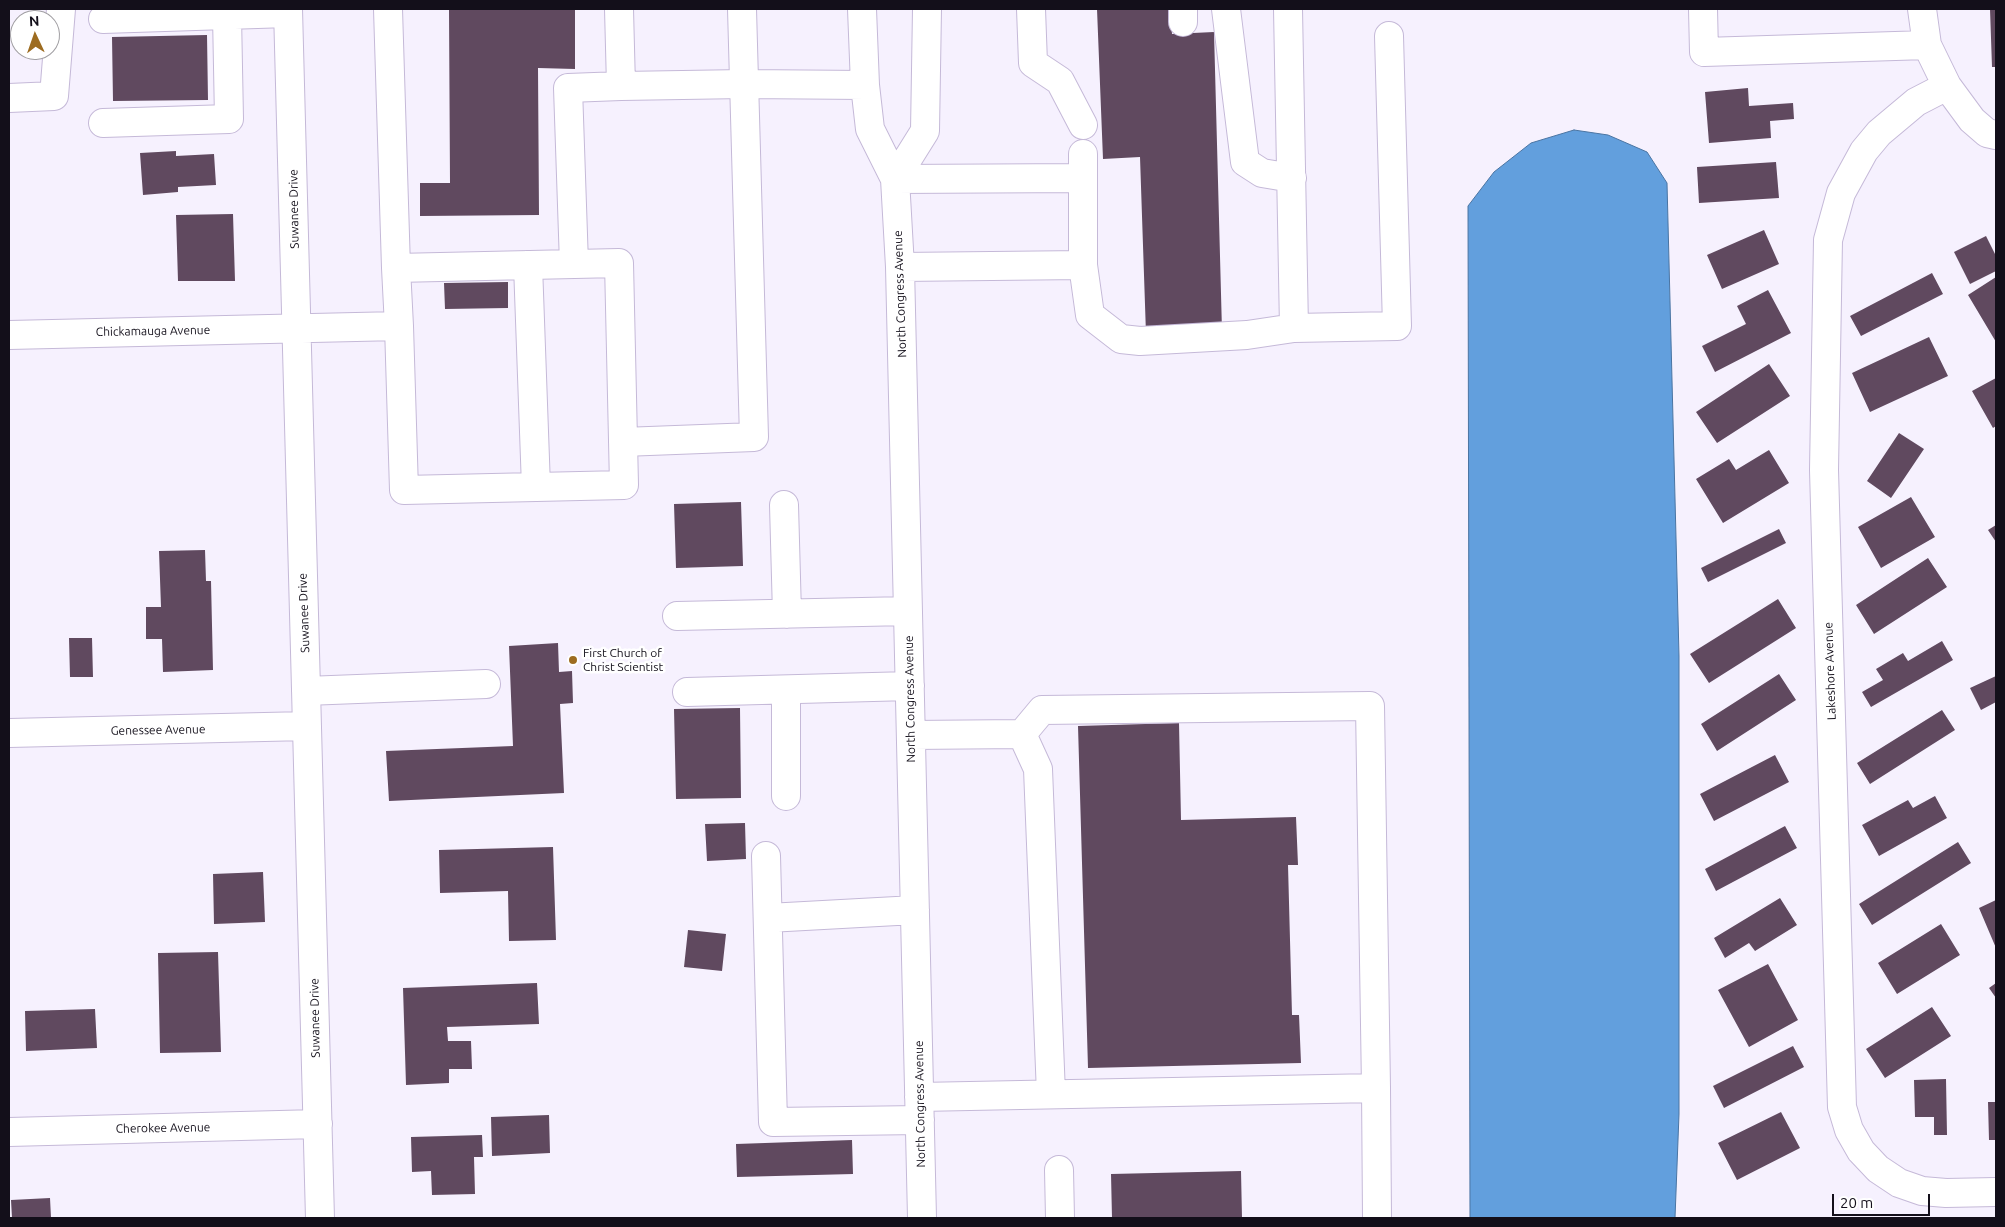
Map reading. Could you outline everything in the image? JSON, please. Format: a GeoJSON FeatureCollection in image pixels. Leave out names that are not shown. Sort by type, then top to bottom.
{"type":"FeatureCollection","features":[{"type":"Feature","properties":{"kind":"street"},"geometry":{"type":"LineString","coordinates":[[9,98],[54,96],[61,9]]}},
{"type":"Feature","properties":{"kind":"street"},"geometry":{"type":"LineString","coordinates":[[388,9],[396,268],[404,490],[624,485],[619,263],[396,268]]}},
{"type":"Feature","properties":{"kind":"street"},"geometry":{"type":"LineString","coordinates":[[619,9],[621,86]]}},
{"type":"Feature","properties":{"kind":"street"},"geometry":{"type":"LineString","coordinates":[[623,442],[754,437],[742,9]]}},
{"type":"Feature","properties":{"kind":"street","name":"North Congress Avenue"},"geometry":{"type":"LineString","coordinates":[[862,9],[865,85],[870,129],[895,180],[900,267],[922,1218]]}},
{"type":"Feature","properties":{"kind":"street"},"geometry":{"type":"LineString","coordinates":[[895,180],[925,131],[927,9]]}},
{"type":"Feature","properties":{"kind":"street"},"geometry":{"type":"LineString","coordinates":[[1031,9],[1033,63],[1060,81],[1083,125]]}},
{"type":"Feature","properties":{"kind":"street"},"geometry":{"type":"LineString","coordinates":[[1288,9],[1294,328]]}},
{"type":"Feature","properties":{"kind":"street"},"geometry":{"type":"LineString","coordinates":[[1703,9],[1704,52],[1926,45]]}},
{"type":"Feature","properties":{"kind":"street"},"geometry":{"type":"LineString","coordinates":[[1922,9],[1926,45],[1947,86],[1972,120],[1987,133],[1996,136]]}},
{"type":"Feature","properties":{"kind":"street"},"geometry":{"type":"LineString","coordinates":[[103,19],[288,11]]}},
{"type":"Feature","properties":{"kind":"street","name":"Suwanee Drive"},"geometry":{"type":"LineString","coordinates":[[288,11],[320,1218]]}},
{"type":"Feature","properties":{"kind":"street"},"geometry":{"type":"LineString","coordinates":[[103,122],[229,119],[227,15]]}},
{"type":"Feature","properties":{"kind":"street"},"geometry":{"type":"LineString","coordinates":[[1227,19],[1244,162],[1262,173],[1292,178]]}},
{"type":"Feature","properties":{"kind":"street"},"geometry":{"type":"LineString","coordinates":[[895,180],[1083,166],[1083,265],[1090,315],[1121,339],[1140,341],[1238,335],[1294,328],[1397,326],[1390,36]]}},
{"type":"Feature","properties":{"kind":"street"},"geometry":{"type":"LineString","coordinates":[[574,264],[568,88],[744,84],[865,85]]}},
{"type":"Feature","properties":{"kind":"street","name":"Lakeshore Avenue"},"geometry":{"type":"LineString","coordinates":[[1947,86],[1916,102],[1879,133],[1864,151],[1840,193],[1828,240],[1824,470],[1842,1107],[1849,1130],[1861,1151],[1878,1169],[1899,1183],[1922,1191],[1996,1192]]}},
{"type":"Feature","properties":{"kind":"street"},"geometry":{"type":"LineString","coordinates":[[528,265],[536,487]]}},
{"type":"Feature","properties":{"kind":"street"},"geometry":{"type":"LineString","coordinates":[[900,267],[1083,265]]}},
{"type":"Feature","properties":{"kind":"street","name":"Chickamauga Avenue"},"geometry":{"type":"LineString","coordinates":[[9,335],[399,326]]}},
{"type":"Feature","properties":{"kind":"street"},"geometry":{"type":"LineString","coordinates":[[784,505],[787,614]]}},
{"type":"Feature","properties":{"kind":"street"},"geometry":{"type":"LineString","coordinates":[[677,616],[908,611]]}},
{"type":"Feature","properties":{"kind":"street"},"geometry":{"type":"LineString","coordinates":[[306,691],[486,684]]}},
{"type":"Feature","properties":{"kind":"street"},"geometry":{"type":"LineString","coordinates":[[687,692],[910,686]]}},
{"type":"Feature","properties":{"kind":"street"},"geometry":{"type":"LineString","coordinates":[[786,690],[786,796]]}},
{"type":"Feature","properties":{"kind":"street"},"geometry":{"type":"LineString","coordinates":[[911,736],[1022,734],[1042,710],[1370,706],[1377,1218]]}},
{"type":"Feature","properties":{"kind":"street","name":"Genessee Avenue"},"geometry":{"type":"LineString","coordinates":[[9,733],[307,726]]}},
{"type":"Feature","properties":{"kind":"street"},"geometry":{"type":"LineString","coordinates":[[1022,734],[1038,769],[1051,1094]]}},
{"type":"Feature","properties":{"kind":"street"},"geometry":{"type":"LineString","coordinates":[[766,856],[773,1122],[1051,1094],[1376,1088]]}},
{"type":"Feature","properties":{"kind":"street"},"geometry":{"type":"LineString","coordinates":[[768,918],[915,910]]}},
{"type":"Feature","properties":{"kind":"street","name":"Cherokee Avenue"},"geometry":{"type":"LineString","coordinates":[[9,1132],[318,1124]]}},
{"type":"Feature","properties":{"kind":"street"},"geometry":{"type":"LineString","coordinates":[[1058,1170],[1060,1218]]}},
{"type":"Feature","properties":{"kind":"water"},"geometry":{"type":"Polygon","coordinates":[[[1574,130],[1608,135],[1647,152],[1667,183],[1679,656],[1679,1114],[1675,1218],[1470,1218],[1468,206],[1494,172],[1531,143],[1574,130]]]}},
{"type":"Feature","properties":{"kind":"building"},"geometry":{"type":"Polygon","coordinates":[[[449,9],[575,9],[575,69],[538,68],[539,215],[420,216],[420,183],[450,183],[449,9]]]}},
{"type":"Feature","properties":{"kind":"building"},"geometry":{"type":"Polygon","coordinates":[[[1097,9],[1170,9],[1172,34],[1214,32],[1222,331],[1146,334],[1140,157],[1103,159],[1097,9]]]}},
{"type":"Feature","properties":{"kind":"building"},"geometry":{"type":"Polygon","coordinates":[[[1990,9],[1996,9],[1996,67],[1992,67],[1990,9]]]}},
{"type":"Feature","properties":{"kind":"building"},"geometry":{"type":"Polygon","coordinates":[[[207,35],[208,100],[113,101],[112,37],[207,35]]]}},
{"type":"Feature","properties":{"kind":"building"},"geometry":{"type":"Polygon","coordinates":[[[1748,88],[1749,106],[1793,103],[1794,119],[1770,121],[1771,138],[1709,143],[1705,92],[1748,88]]]}},
{"type":"Feature","properties":{"kind":"building"},"geometry":{"type":"Polygon","coordinates":[[[176,151],[176,156],[214,154],[216,185],[178,187],[178,192],[143,195],[140,153],[176,151]]]}},
{"type":"Feature","properties":{"kind":"building"},"geometry":{"type":"Polygon","coordinates":[[[1776,162],[1779,198],[1699,203],[1697,167],[1776,162]]]}},
{"type":"Feature","properties":{"kind":"building"},"geometry":{"type":"Polygon","coordinates":[[[233,214],[235,281],[178,281],[176,215],[233,214]]]}},
{"type":"Feature","properties":{"kind":"building"},"geometry":{"type":"Polygon","coordinates":[[[1764,230],[1779,264],[1722,289],[1707,255],[1764,230]]]}},
{"type":"Feature","properties":{"kind":"building"},"geometry":{"type":"Polygon","coordinates":[[[1986,236],[1996,256],[1996,271],[1970,284],[1954,252],[1986,236]]]}},
{"type":"Feature","properties":{"kind":"building"},"geometry":{"type":"Polygon","coordinates":[[[1932,273],[1943,294],[1861,336],[1850,316],[1932,273]]]}},
{"type":"Feature","properties":{"kind":"building"},"geometry":{"type":"Polygon","coordinates":[[[1996,277],[1996,342],[1968,295],[1996,277]]]}},
{"type":"Feature","properties":{"kind":"building"},"geometry":{"type":"Polygon","coordinates":[[[508,282],[508,308],[445,309],[444,283],[508,282]]]}},
{"type":"Feature","properties":{"kind":"building"},"geometry":{"type":"Polygon","coordinates":[[[1768,290],[1791,333],[1715,372],[1702,346],[1746,324],[1737,306],[1768,290]]]}},
{"type":"Feature","properties":{"kind":"building"},"geometry":{"type":"Polygon","coordinates":[[[1929,337],[1948,376],[1870,412],[1852,373],[1929,337]]]}},
{"type":"Feature","properties":{"kind":"building"},"geometry":{"type":"Polygon","coordinates":[[[1769,364],[1790,396],[1717,443],[1696,412],[1769,364]]]}},
{"type":"Feature","properties":{"kind":"building"},"geometry":{"type":"Polygon","coordinates":[[[1996,378],[1996,426],[1993,428],[1972,391],[1996,378]]]}},
{"type":"Feature","properties":{"kind":"building"},"geometry":{"type":"Polygon","coordinates":[[[1899,433],[1924,449],[1891,498],[1867,481],[1899,433]]]}},
{"type":"Feature","properties":{"kind":"building"},"geometry":{"type":"Polygon","coordinates":[[[1769,450],[1789,483],[1723,523],[1696,479],[1729,459],[1736,470],[1769,450]]]}},
{"type":"Feature","properties":{"kind":"building"},"geometry":{"type":"Polygon","coordinates":[[[1911,497],[1935,537],[1881,568],[1858,527],[1911,497]]]}},
{"type":"Feature","properties":{"kind":"building"},"geometry":{"type":"Polygon","coordinates":[[[741,502],[743,566],[676,568],[674,504],[741,502]]]}},
{"type":"Feature","properties":{"kind":"building"},"geometry":{"type":"Polygon","coordinates":[[[1996,525],[1996,542],[1988,530],[1996,525]]]}},
{"type":"Feature","properties":{"kind":"building"},"geometry":{"type":"Polygon","coordinates":[[[1779,529],[1786,543],[1708,582],[1701,568],[1779,529]]]}},
{"type":"Feature","properties":{"kind":"building"},"geometry":{"type":"Polygon","coordinates":[[[205,550],[206,581],[211,581],[213,670],[163,672],[162,639],[146,639],[146,607],[161,607],[159,551],[205,550]]]}},
{"type":"Feature","properties":{"kind":"building"},"geometry":{"type":"Polygon","coordinates":[[[1928,558],[1947,587],[1874,634],[1856,605],[1928,558]]]}},
{"type":"Feature","properties":{"kind":"building"},"geometry":{"type":"Polygon","coordinates":[[[1778,599],[1796,628],[1709,683],[1690,654],[1778,599]]]}},
{"type":"Feature","properties":{"kind":"building"},"geometry":{"type":"Polygon","coordinates":[[[69,638],[92,638],[93,677],[70,677],[69,638]]]}},
{"type":"Feature","properties":{"kind":"building"},"geometry":{"type":"Polygon","coordinates":[[[1942,641],[1953,660],[1871,707],[1862,692],[1883,680],[1876,669],[1903,653],[1908,661],[1942,641]]]}},
{"type":"Feature","properties":{"kind":"building"},"geometry":{"type":"Polygon","coordinates":[[[558,643],[559,672],[572,671],[573,703],[560,704],[564,793],[389,801],[386,751],[513,746],[509,646],[558,643]]]}},
{"type":"Feature","properties":{"kind":"building"},"geometry":{"type":"Polygon","coordinates":[[[1779,674],[1796,700],[1717,751],[1701,724],[1779,674]]]}},
{"type":"Feature","properties":{"kind":"building"},"geometry":{"type":"Polygon","coordinates":[[[1996,676],[1996,702],[1981,710],[1970,688],[1996,676]]]}},
{"type":"Feature","properties":{"kind":"building"},"geometry":{"type":"Polygon","coordinates":[[[740,708],[741,798],[676,799],[674,709],[740,708]]]}},
{"type":"Feature","properties":{"kind":"building"},"geometry":{"type":"Polygon","coordinates":[[[1942,710],[1955,730],[1870,784],[1857,763],[1942,710]]]}},
{"type":"Feature","properties":{"kind":"building"},"geometry":{"type":"Polygon","coordinates":[[[1179,723],[1181,820],[1296,817],[1298,865],[1288,865],[1292,1015],[1299,1015],[1301,1063],[1088,1068],[1078,726],[1179,723]]]}},
{"type":"Feature","properties":{"kind":"building"},"geometry":{"type":"Polygon","coordinates":[[[1775,755],[1789,782],[1714,821],[1700,794],[1775,755]]]}},
{"type":"Feature","properties":{"kind":"building"},"geometry":{"type":"Polygon","coordinates":[[[1935,796],[1947,818],[1879,856],[1862,825],[1908,800],[1913,808],[1935,796]]]}},
{"type":"Feature","properties":{"kind":"building"},"geometry":{"type":"Polygon","coordinates":[[[745,823],[746,859],[707,861],[705,824],[745,823]]]}},
{"type":"Feature","properties":{"kind":"building"},"geometry":{"type":"Polygon","coordinates":[[[1785,826],[1797,848],[1716,891],[1705,869],[1785,826]]]}},
{"type":"Feature","properties":{"kind":"building"},"geometry":{"type":"Polygon","coordinates":[[[1958,842],[1971,863],[1872,925],[1859,904],[1958,842]]]}},
{"type":"Feature","properties":{"kind":"building"},"geometry":{"type":"Polygon","coordinates":[[[553,847],[556,940],[509,941],[508,891],[440,893],[439,850],[553,847]]]}},
{"type":"Feature","properties":{"kind":"building"},"geometry":{"type":"Polygon","coordinates":[[[263,872],[265,922],[214,924],[213,874],[263,872]]]}},
{"type":"Feature","properties":{"kind":"building"},"geometry":{"type":"Polygon","coordinates":[[[1780,898],[1797,925],[1755,951],[1749,943],[1725,958],[1714,938],[1780,898]]]}},
{"type":"Feature","properties":{"kind":"building"},"geometry":{"type":"Polygon","coordinates":[[[1996,900],[1996,948],[1979,908],[1996,900]]]}},
{"type":"Feature","properties":{"kind":"building"},"geometry":{"type":"Polygon","coordinates":[[[1941,924],[1960,955],[1897,994],[1878,963],[1941,924]]]}},
{"type":"Feature","properties":{"kind":"building"},"geometry":{"type":"Polygon","coordinates":[[[688,930],[726,934],[722,971],[684,967],[688,930]]]}},
{"type":"Feature","properties":{"kind":"building"},"geometry":{"type":"Polygon","coordinates":[[[218,952],[221,1052],[160,1053],[158,953],[218,952]]]}},
{"type":"Feature","properties":{"kind":"building"},"geometry":{"type":"Polygon","coordinates":[[[1768,964],[1798,1020],[1749,1047],[1718,990],[1768,964]]]}},
{"type":"Feature","properties":{"kind":"building"},"geometry":{"type":"Polygon","coordinates":[[[537,983],[539,1024],[447,1027],[448,1041],[471,1041],[472,1069],[449,1069],[449,1083],[406,1085],[403,988],[537,983]]]}},
{"type":"Feature","properties":{"kind":"building"},"geometry":{"type":"Polygon","coordinates":[[[1996,983],[1996,998],[1989,988],[1996,983]]]}},
{"type":"Feature","properties":{"kind":"building"},"geometry":{"type":"Polygon","coordinates":[[[1932,1007],[1951,1036],[1885,1078],[1866,1049],[1932,1007]]]}},
{"type":"Feature","properties":{"kind":"building"},"geometry":{"type":"Polygon","coordinates":[[[95,1009],[97,1048],[26,1051],[25,1011],[95,1009]]]}},
{"type":"Feature","properties":{"kind":"building"},"geometry":{"type":"Polygon","coordinates":[[[1793,1046],[1804,1067],[1724,1108],[1713,1086],[1793,1046]]]}},
{"type":"Feature","properties":{"kind":"building"},"geometry":{"type":"Polygon","coordinates":[[[1946,1079],[1947,1135],[1934,1135],[1934,1117],[1915,1117],[1914,1080],[1946,1079]]]}},
{"type":"Feature","properties":{"kind":"building"},"geometry":{"type":"Polygon","coordinates":[[[1988,1102],[1996,1102],[1996,1140],[1989,1140],[1988,1102]]]}},
{"type":"Feature","properties":{"kind":"building"},"geometry":{"type":"Polygon","coordinates":[[[1781,1112],[1800,1148],[1737,1180],[1718,1143],[1781,1112]]]}},
{"type":"Feature","properties":{"kind":"building"},"geometry":{"type":"Polygon","coordinates":[[[549,1115],[550,1153],[492,1156],[491,1117],[549,1115]]]}},
{"type":"Feature","properties":{"kind":"building"},"geometry":{"type":"Polygon","coordinates":[[[482,1135],[483,1157],[474,1157],[475,1194],[432,1195],[431,1171],[412,1172],[411,1137],[482,1135]]]}},
{"type":"Feature","properties":{"kind":"building"},"geometry":{"type":"Polygon","coordinates":[[[852,1140],[853,1174],[737,1177],[736,1144],[852,1140]]]}},
{"type":"Feature","properties":{"kind":"building"},"geometry":{"type":"Polygon","coordinates":[[[1241,1171],[1242,1218],[1112,1218],[1111,1174],[1241,1171]]]}},
{"type":"Feature","properties":{"kind":"building"},"geometry":{"type":"Polygon","coordinates":[[[50,1198],[51,1218],[12,1218],[11,1200],[50,1198]]]}},
{"type":"Feature","properties":{"kind":"place","name":"First Church of Christ Scientist"},"geometry":{"type":"Point","coordinates":[573,660]}}]}
